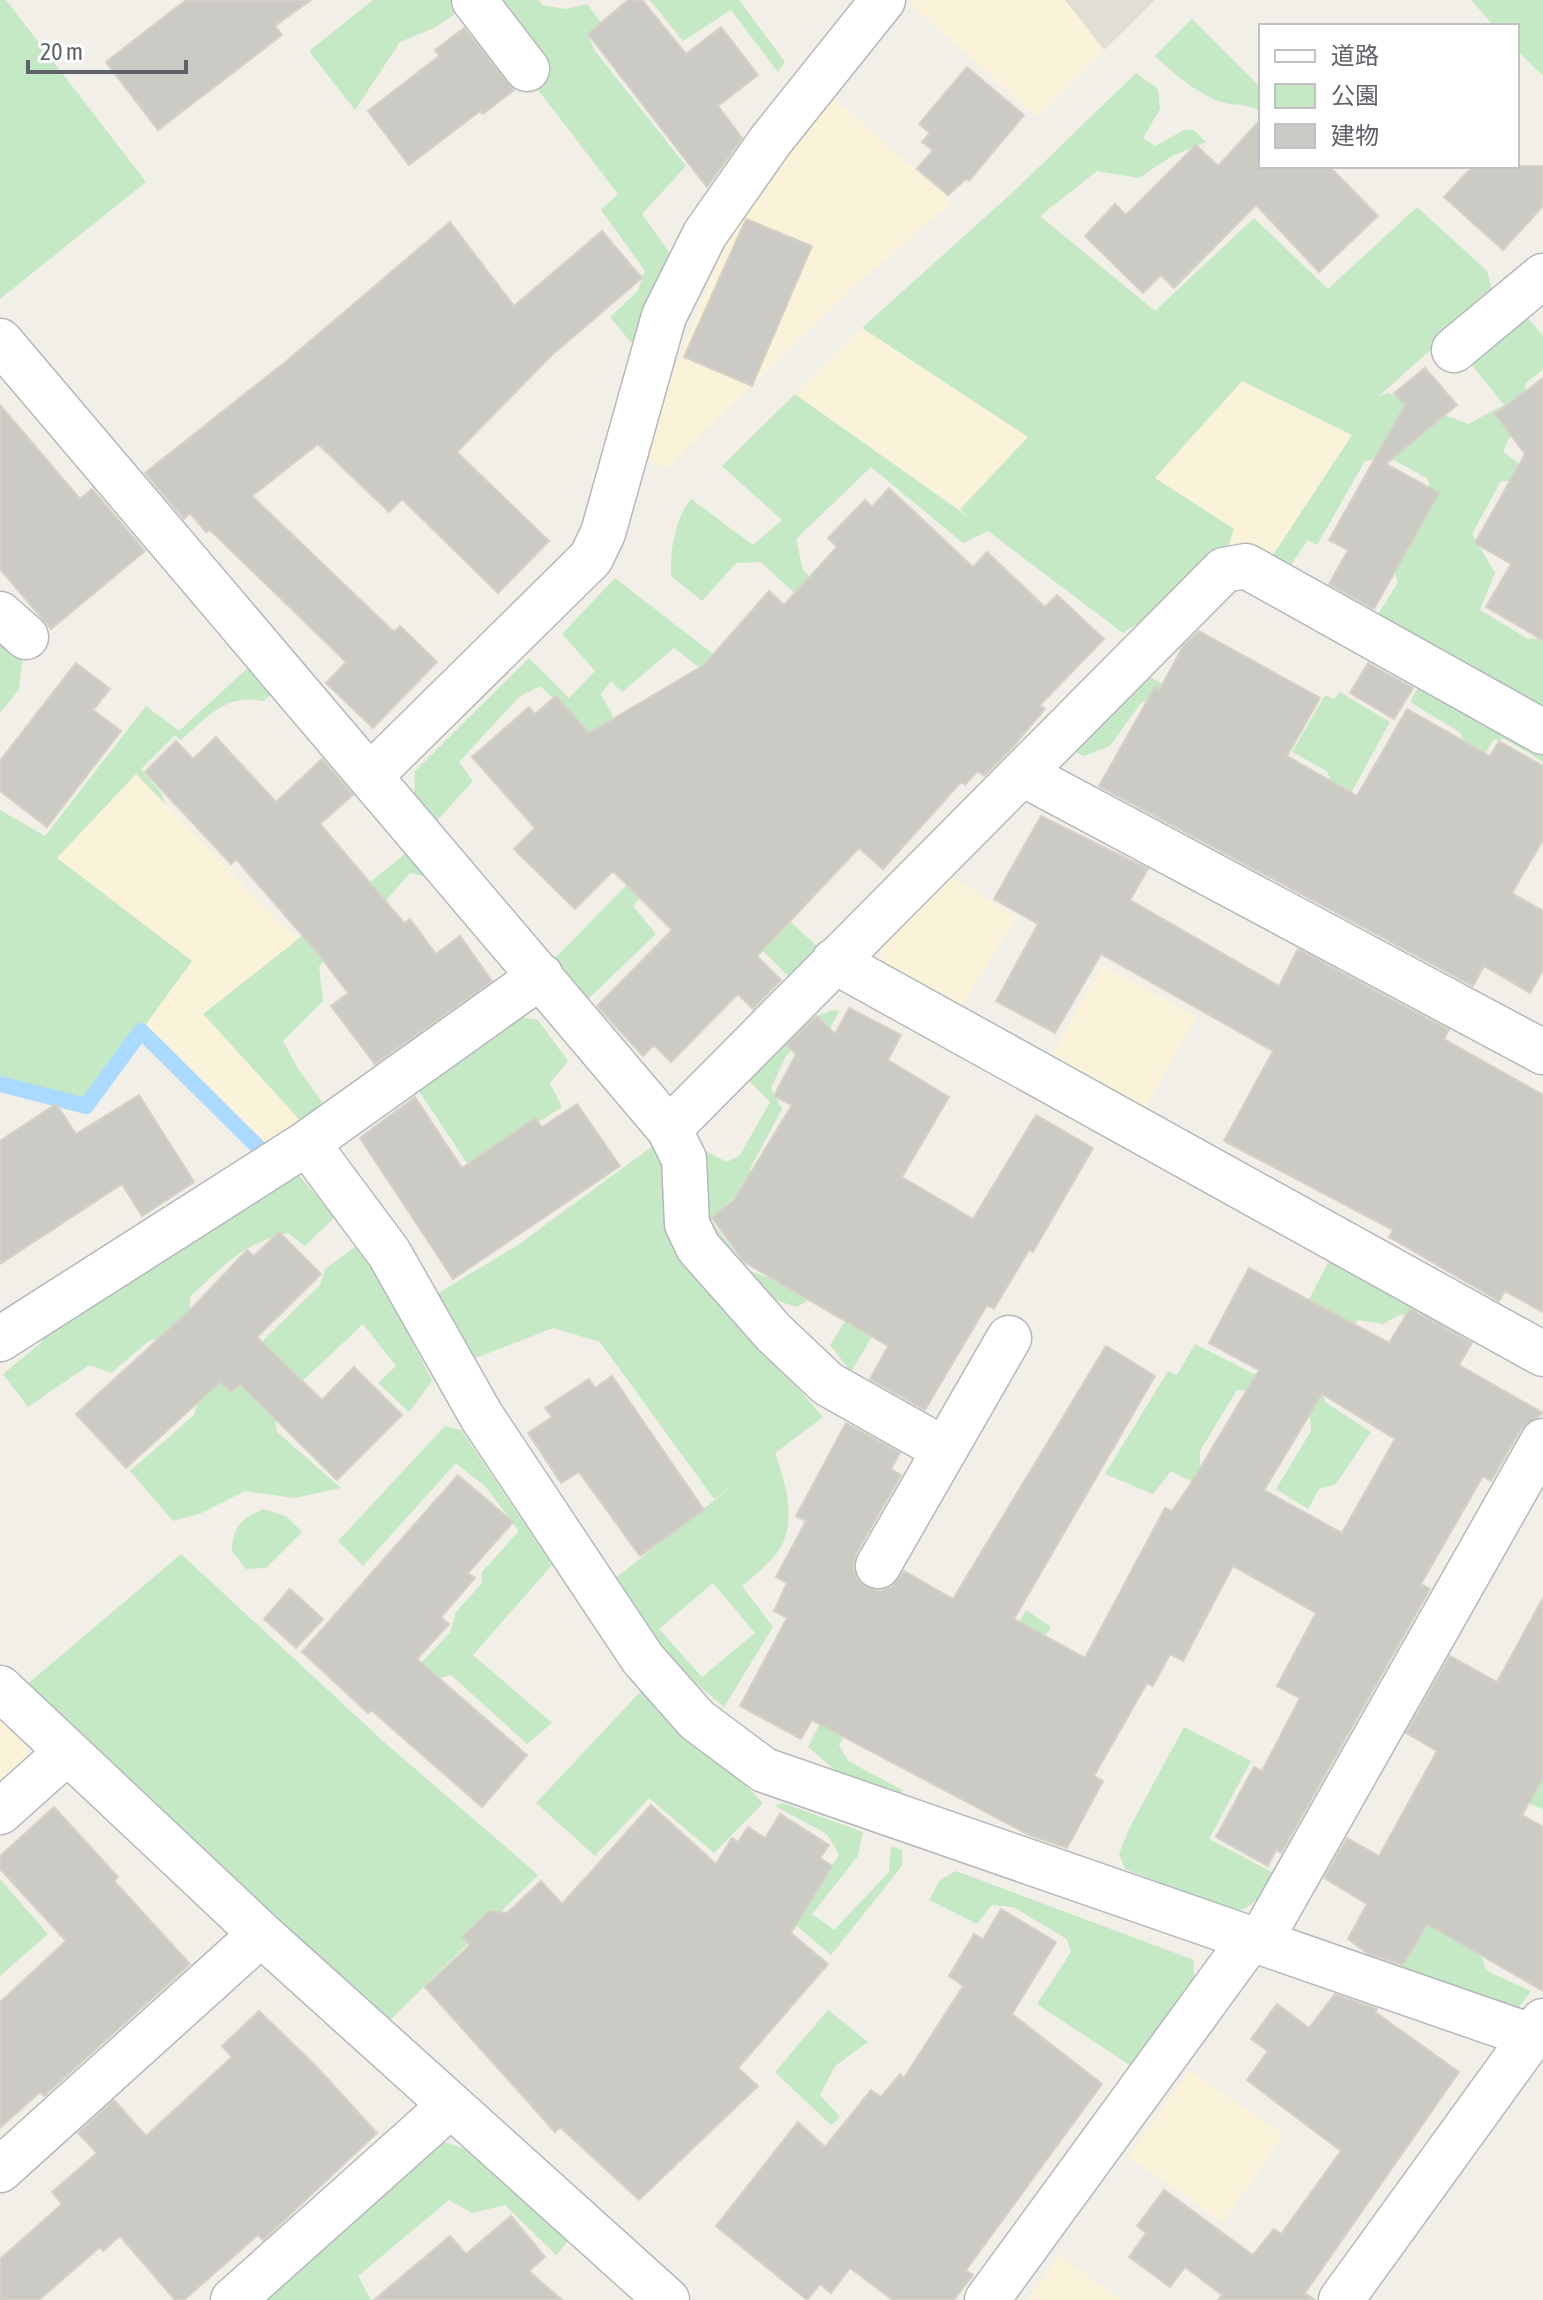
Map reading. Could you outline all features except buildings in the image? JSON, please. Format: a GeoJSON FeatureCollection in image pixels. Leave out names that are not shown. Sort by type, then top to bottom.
{"type":"FeatureCollection","features":[{"type":"Feature","properties":{"kind":"street"},"geometry":{"type":"LineString","coordinates":[[474,0],[527,69]]}},
{"type":"Feature","properties":{"kind":"street"},"geometry":{"type":"LineString","coordinates":[[372,774],[591,558],[603,533],[664,316],[705,234],[771,140],[883,0]]}},
{"type":"Feature","properties":{"kind":"street"},"geometry":{"type":"LineString","coordinates":[[1454,350],[1543,276]]}},
{"type":"Feature","properties":{"kind":"street"},"geometry":{"type":"LineString","coordinates":[[0,341],[372,774],[669,1129],[684,1159],[687,1224],[698,1247],[774,1333],[828,1384],[945,1450]]}},
{"type":"Feature","properties":{"kind":"street"},"geometry":{"type":"LineString","coordinates":[[669,1129],[1224,570],[1246,566],[1543,732]]}},
{"type":"Feature","properties":{"kind":"street"},"geometry":{"type":"LineString","coordinates":[[1023,774],[1543,1052]]}},
{"type":"Feature","properties":{"kind":"street"},"geometry":{"type":"LineString","coordinates":[[834,961],[1543,1354]]}},
{"type":"Feature","properties":{"kind":"street"},"geometry":{"type":"LineString","coordinates":[[0,1339],[307,1143],[541,976]]}},
{"type":"Feature","properties":{"kind":"street"},"geometry":{"type":"LineString","coordinates":[[307,1143],[389,1253],[482,1417],[635,1647],[697,1720],[764,1770],[1256,1939],[1539,2029],[1341,2300]]}},
{"type":"Feature","properties":{"kind":"street"},"geometry":{"type":"LineString","coordinates":[[878,1566],[1009,1338]]}},
{"type":"Feature","properties":{"kind":"street"},"geometry":{"type":"LineString","coordinates":[[987,2300],[1256,1939],[1543,1441]]}},
{"type":"Feature","properties":{"kind":"street"},"geometry":{"type":"LineString","coordinates":[[0,1688],[261,1934],[667,2300]]}},
{"type":"Feature","properties":{"kind":"street"},"geometry":{"type":"LineString","coordinates":[[0,1812],[66,1753]]}},
{"type":"Feature","properties":{"kind":"street"},"geometry":{"type":"LineString","coordinates":[[0,2170],[261,1934]]}},
{"type":"Feature","properties":{"kind":"street"},"geometry":{"type":"LineString","coordinates":[[233,2300],[451,2105]]}},
{"type":"Feature","properties":{"kind":"shaded area"},"geometry":{"type":"Polygon","coordinates":[[[1065,0],[1155,0],[1104,50],[1065,0]]]}},
{"type":"Feature","properties":{"kind":"green space"},"geometry":{"type":"Polygon","coordinates":[[[0,0],[6,0],[146,182],[0,299],[0,0]]]}},
{"type":"Feature","properties":{"kind":"green space"},"geometry":{"type":"Polygon","coordinates":[[[373,0],[460,0],[466,7],[434,28],[400,42],[355,110],[309,51],[373,0]]]}},
{"type":"Feature","properties":{"kind":"green space"},"geometry":{"type":"Polygon","coordinates":[[[490,0],[539,0],[542,5],[566,9],[587,4],[601,23],[588,34],[595,51],[686,166],[642,214],[671,255],[633,345],[610,317],[637,292],[645,271],[601,210],[618,194],[532,82],[490,0]]]}},
{"type":"Feature","properties":{"kind":"green space"},"geometry":{"type":"Polygon","coordinates":[[[650,0],[739,0],[785,62],[778,72],[731,10],[683,41],[650,0]]]}},
{"type":"Feature","properties":{"kind":"green space"},"geometry":{"type":"Polygon","coordinates":[[[1471,0],[1543,0],[1543,76],[1519,52],[1519,24],[1492,24],[1471,0]]]}},
{"type":"Feature","properties":{"kind":"green space"},"geometry":{"type":"Polygon","coordinates":[[[1192,19],[1259,86],[1259,112],[1206,95],[1155,56],[1192,19]]]}},
{"type":"Feature","properties":{"kind":"green space"},"geometry":{"type":"Polygon","coordinates":[[[1136,73],[1158,89],[1160,109],[1143,138],[1155,146],[1184,130],[1194,130],[1206,142],[1172,156],[1139,178],[1097,171],[1040,216],[1155,311],[1254,218],[1328,289],[1417,207],[1487,271],[1493,294],[1379,396],[1388,393],[1468,424],[1504,405],[1468,360],[1526,316],[1543,336],[1543,369],[1526,383],[1524,405],[1532,418],[1509,438],[1503,452],[1543,481],[1501,481],[1472,534],[1495,573],[1480,610],[1528,639],[1540,638],[1543,633],[1543,714],[1374,621],[1398,582],[1391,560],[1432,494],[1427,478],[1388,457],[1365,461],[1317,545],[1308,540],[1288,569],[1235,529],[1228,548],[1146,618],[1123,633],[988,531],[963,543],[871,467],[796,539],[803,570],[841,610],[826,623],[761,562],[736,563],[702,601],[671,576],[675,535],[681,515],[691,499],[753,545],[782,520],[722,466],[795,394],[968,517],[960,509],[1027,437],[862,328],[1012,193],[1136,73]]]}},
{"type":"Feature","properties":{"kind":"green space"},"geometry":{"type":"Polygon","coordinates":[[[615,578],[735,671],[722,685],[674,648],[622,692],[611,681],[601,694],[617,724],[590,733],[540,686],[519,697],[459,762],[473,781],[433,825],[414,799],[415,771],[529,658],[569,698],[595,671],[562,634],[615,578]]]}},
{"type":"Feature","properties":{"kind":"green space"},"geometry":{"type":"Polygon","coordinates":[[[0,630],[23,655],[19,689],[0,713],[0,630]]]}},
{"type":"Feature","properties":{"kind":"green space"},"geometry":{"type":"Polygon","coordinates":[[[251,665],[275,692],[263,701],[238,700],[218,709],[181,740],[175,735],[141,769],[162,794],[172,826],[89,882],[193,961],[86,1106],[0,1084],[0,810],[45,836],[146,706],[179,731],[251,665]]]}},
{"type":"Feature","properties":{"kind":"green space"},"geometry":{"type":"Polygon","coordinates":[[[1143,673],[1281,750],[1210,817],[1194,839],[1162,819],[1155,695],[1140,704],[1110,746],[1084,756],[1071,750],[1143,673]]]}},
{"type":"Feature","properties":{"kind":"green space"},"geometry":{"type":"Polygon","coordinates":[[[1422,681],[1543,752],[1543,762],[1505,739],[1493,740],[1441,830],[1467,749],[1461,733],[1410,702],[1422,681]]]}},
{"type":"Feature","properties":{"kind":"green space"},"geometry":{"type":"Polygon","coordinates":[[[1340,692],[1390,722],[1300,886],[1333,787],[1327,771],[1292,752],[1325,695],[1334,699],[1340,692]]]}},
{"type":"Feature","properties":{"kind":"green space"},"geometry":{"type":"Polygon","coordinates":[[[686,825],[822,951],[792,980],[750,938],[691,843],[633,906],[656,934],[587,1000],[551,962],[686,825]]]}},
{"type":"Feature","properties":{"kind":"green space"},"geometry":{"type":"Polygon","coordinates":[[[414,847],[433,878],[410,873],[368,921],[338,944],[319,967],[323,1001],[283,1041],[298,1069],[328,1110],[305,1126],[203,1014],[414,847]]]}},
{"type":"Feature","properties":{"kind":"green space"},"geometry":{"type":"Polygon","coordinates":[[[832,1010],[839,1011],[821,1046],[806,1038],[786,1056],[771,1088],[782,1109],[750,1169],[754,1179],[710,1220],[750,1271],[772,1279],[808,1300],[797,1307],[765,1297],[703,1223],[701,1188],[705,1151],[727,1162],[740,1155],[770,1102],[748,1080],[801,1023],[832,1010]]]}},
{"type":"Feature","properties":{"kind":"green space"},"geometry":{"type":"Polygon","coordinates":[[[520,1017],[538,1020],[568,1061],[550,1083],[562,1107],[469,1166],[415,1085],[520,1017]]]}},
{"type":"Feature","properties":{"kind":"green space"},"geometry":{"type":"Polygon","coordinates":[[[654,1145],[752,1335],[823,1417],[775,1453],[788,1499],[786,1534],[774,1556],[742,1586],[773,1627],[724,1707],[662,1649],[609,1583],[735,1484],[714,1499],[600,1342],[553,1328],[473,1359],[430,1298],[518,1245],[654,1145]],[[713,1583],[659,1629],[702,1677],[755,1633],[713,1583]]]}},
{"type":"Feature","properties":{"kind":"green space"},"geometry":{"type":"Polygon","coordinates":[[[291,1166],[335,1217],[305,1246],[288,1233],[258,1243],[234,1257],[190,1297],[190,1316],[245,1358],[320,1285],[325,1269],[355,1247],[385,1287],[432,1381],[409,1412],[378,1383],[396,1366],[363,1324],[291,1392],[275,1419],[277,1432],[341,1488],[294,1498],[245,1491],[199,1514],[173,1521],[130,1471],[194,1415],[199,1400],[166,1339],[150,1340],[111,1373],[89,1365],[28,1407],[3,1374],[43,1341],[44,1327],[291,1166]]]}},
{"type":"Feature","properties":{"kind":"green space"},"geometry":{"type":"Polygon","coordinates":[[[914,1185],[950,1205],[851,1372],[830,1345],[853,1309],[914,1185]]]}},
{"type":"Feature","properties":{"kind":"green space"},"geometry":{"type":"Polygon","coordinates":[[[1331,1257],[1464,1329],[1455,1339],[1401,1314],[1383,1324],[1358,1320],[1320,1381],[1325,1402],[1371,1432],[1336,1484],[1319,1489],[1308,1509],[1276,1489],[1311,1431],[1310,1417],[1264,1392],[1237,1390],[1200,1451],[1200,1468],[1239,1506],[1171,1471],[1153,1494],[1105,1474],[1168,1371],[1177,1375],[1195,1344],[1254,1374],[1271,1372],[1331,1257]]]}},
{"type":"Feature","properties":{"kind":"green space"},"geometry":{"type":"Polygon","coordinates":[[[445,1426],[461,1430],[552,1565],[473,1655],[552,1723],[527,1744],[451,1675],[429,1681],[415,1669],[450,1633],[456,1612],[482,1583],[482,1572],[519,1531],[486,1487],[456,1463],[363,1566],[338,1541],[445,1426]]]}},
{"type":"Feature","properties":{"kind":"green space"},"geometry":{"type":"Polygon","coordinates":[[[263,1509],[286,1516],[302,1532],[266,1568],[246,1569],[232,1551],[234,1535],[244,1520],[263,1509]]]}},
{"type":"Feature","properties":{"kind":"green space"},"geometry":{"type":"Polygon","coordinates":[[[181,1554],[384,1742],[538,1875],[389,2021],[25,1686],[181,1554]]]}},
{"type":"Feature","properties":{"kind":"green space"},"geometry":{"type":"Polygon","coordinates":[[[1026,1610],[1051,1627],[1021,1673],[1044,1698],[977,1770],[954,1759],[942,1747],[963,1711],[955,1694],[892,1659],[879,1672],[839,1745],[848,1761],[902,1790],[904,1801],[841,1775],[808,1747],[839,1685],[839,1647],[846,1636],[863,1634],[974,1694],[987,1680],[1026,1610]]]}},
{"type":"Feature","properties":{"kind":"green space"},"geometry":{"type":"Polygon","coordinates":[[[650,1690],[763,1803],[714,1853],[649,1798],[595,1856],[536,1803],[641,1691],[650,1690]]]}},
{"type":"Feature","properties":{"kind":"green space"},"geometry":{"type":"Polygon","coordinates":[[[1543,1723],[1543,1809],[1527,1803],[1480,1928],[1481,1956],[1487,1971],[1531,1991],[1519,2007],[1400,1969],[1543,1723]]]}},
{"type":"Feature","properties":{"kind":"green space"},"geometry":{"type":"Polygon","coordinates":[[[1184,1727],[1251,1761],[1209,1839],[1274,1873],[1258,1898],[1242,1910],[1234,1912],[1125,1869],[1119,1854],[1129,1829],[1184,1727]]]}},
{"type":"Feature","properties":{"kind":"green space"},"geometry":{"type":"Polygon","coordinates":[[[783,1803],[863,1832],[858,1856],[812,1914],[834,1930],[889,1872],[891,1846],[902,1850],[902,1866],[831,1955],[792,1922],[839,1855],[827,1834],[775,1806],[783,1803]]]}},
{"type":"Feature","properties":{"kind":"green space"},"geometry":{"type":"Polygon","coordinates":[[[956,1871],[1194,1960],[1194,1978],[1131,2066],[1037,2004],[1071,1952],[1067,1939],[1013,1907],[992,1905],[977,1924],[929,1900],[940,1880],[956,1871]]]}},
{"type":"Feature","properties":{"kind":"green space"},"geometry":{"type":"Polygon","coordinates":[[[0,1879],[48,1934],[0,1976],[0,1879]]]}},
{"type":"Feature","properties":{"kind":"green space"},"geometry":{"type":"Polygon","coordinates":[[[828,2010],[868,2042],[835,2066],[820,2095],[840,2117],[831,2125],[775,2072],[828,2010]]]}},
{"type":"Feature","properties":{"kind":"green space"},"geometry":{"type":"Polygon","coordinates":[[[445,2142],[474,2152],[571,2238],[556,2255],[505,2205],[472,2213],[449,2200],[358,2276],[371,2300],[263,2300],[422,2155],[445,2142]]]}},
{"type":"Feature","properties":{"kind":"sand"},"geometry":{"type":"Polygon","coordinates":[[[914,0],[1065,0],[1104,50],[1037,117],[911,4],[914,0]]]}},
{"type":"Feature","properties":{"kind":"sand"},"geometry":{"type":"Polygon","coordinates":[[[829,94],[952,202],[839,300],[666,469],[641,455],[730,231],[829,94]]]}},
{"type":"Feature","properties":{"kind":"sand"},"geometry":{"type":"Polygon","coordinates":[[[862,328],[1028,437],[960,509],[795,394],[862,328]]]}},
{"type":"Feature","properties":{"kind":"sand"},"geometry":{"type":"Polygon","coordinates":[[[1242,381],[1352,435],[1271,558],[1228,548],[1234,529],[1155,478],[1242,381]]]}},
{"type":"Feature","properties":{"kind":"sand"},"geometry":{"type":"Polygon","coordinates":[[[136,774],[297,940],[203,1014],[305,1126],[270,1150],[144,1027],[192,961],[57,858],[136,774]]]}},
{"type":"Feature","properties":{"kind":"sand"},"geometry":{"type":"Polygon","coordinates":[[[945,873],[1017,917],[961,1006],[881,964],[881,937],[945,873]]]}},
{"type":"Feature","properties":{"kind":"sand"},"geometry":{"type":"Polygon","coordinates":[[[1102,965],[1196,1017],[1145,1108],[1051,1057],[1102,965]]]}},
{"type":"Feature","properties":{"kind":"sand"},"geometry":{"type":"Polygon","coordinates":[[[0,1712],[27,1742],[27,1762],[0,1788],[0,1712]]]}},
{"type":"Feature","properties":{"kind":"sand"},"geometry":{"type":"Polygon","coordinates":[[[1189,2070],[1284,2135],[1223,2222],[1128,2157],[1189,2070]]]}},
{"type":"Feature","properties":{"kind":"sand"},"geometry":{"type":"Polygon","coordinates":[[[1059,2256],[1122,2300],[1027,2300],[1059,2256]]]}},
{"type":"Feature","properties":{"kind":"waterway"},"geometry":{"type":"LineString","coordinates":[[0,1084],[86,1106],[141,1031],[262,1151],[278,1155]]}}]}
